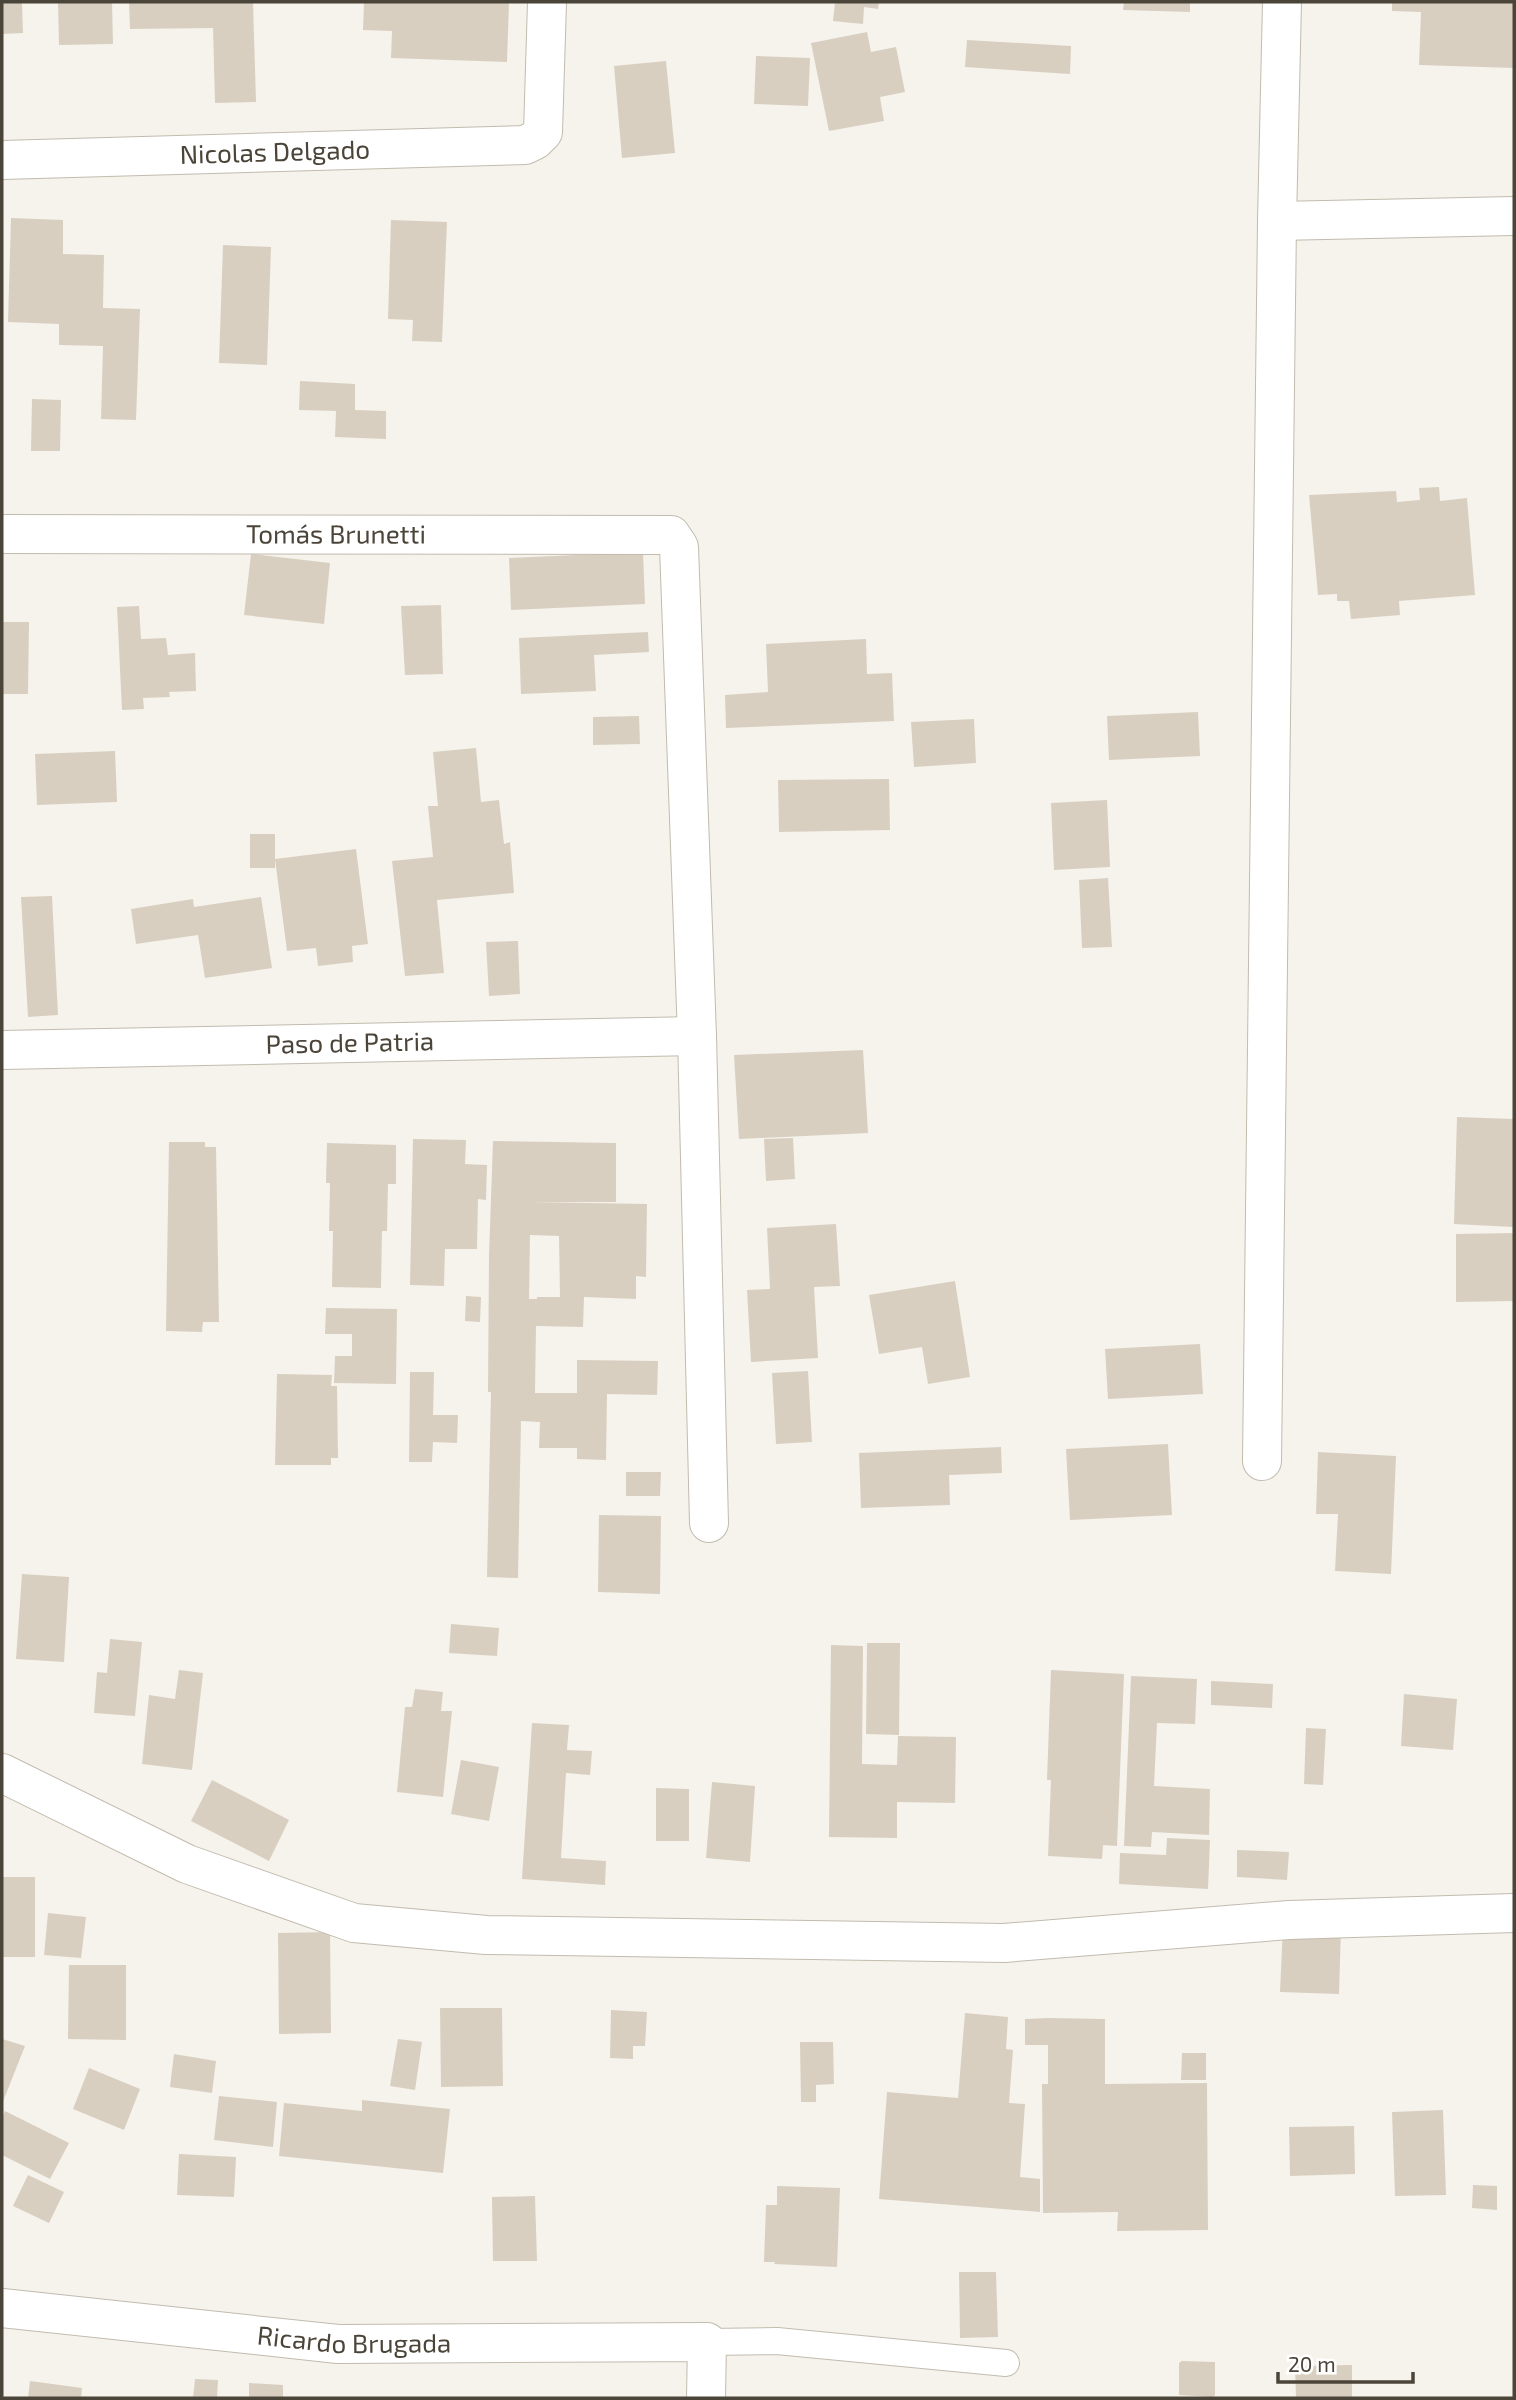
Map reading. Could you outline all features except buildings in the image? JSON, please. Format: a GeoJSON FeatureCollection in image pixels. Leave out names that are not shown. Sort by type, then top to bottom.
{"type":"FeatureCollection","features":[{"type":"Feature","properties":{"kind":"street","name":"Nicolas Delgado"},"geometry":{"type":"LineString","coordinates":[[2,160],[525,145],[543,132],[547,2]]}},
{"type":"Feature","properties":{"kind":"street"},"geometry":{"type":"LineString","coordinates":[[1262,1461],[1282,2]]}},
{"type":"Feature","properties":{"kind":"street"},"geometry":{"type":"LineString","coordinates":[[1277,220],[1514,216]]}},
{"type":"Feature","properties":{"kind":"street","name":"Tomás Brunetti"},"geometry":{"type":"LineString","coordinates":[[2,534],[671,535],[679,547],[697,1036]]}},
{"type":"Feature","properties":{"kind":"street"},"geometry":{"type":"LineString","coordinates":[[697,1036],[709,1523]]}},
{"type":"Feature","properties":{"kind":"street","name":"Paso de Patria"},"geometry":{"type":"LineString","coordinates":[[2,1049],[697,1036]]}},
{"type":"Feature","properties":{"kind":"street"},"geometry":{"type":"LineString","coordinates":[[2,1773],[187,1864],[354,1923],[486,1935],[1004,1943],[1289,1920],[1514,1913]]}},
{"type":"Feature","properties":{"kind":"street","name":"Ricardo Brugada"},"geometry":{"type":"LineString","coordinates":[[2,2308],[338,2344],[707,2342]]}},
{"type":"Feature","properties":{"kind":"street"},"geometry":{"type":"LineString","coordinates":[[706,2398],[707,2342]]}},
{"type":"Feature","properties":{"kind":"lane"},"geometry":{"type":"LineString","coordinates":[[707,2342],[777,2341],[1006,2363]]}}]}
